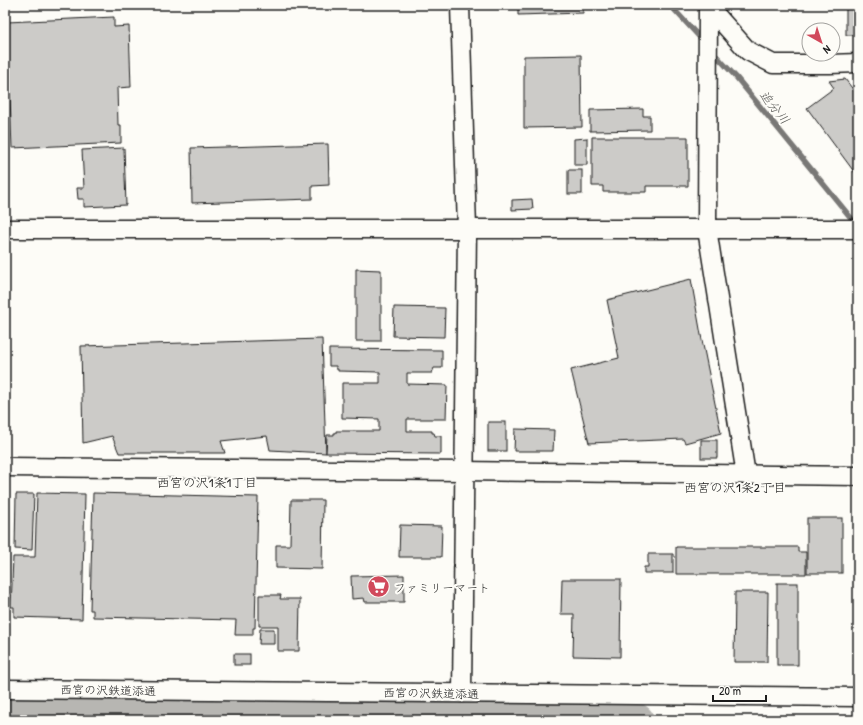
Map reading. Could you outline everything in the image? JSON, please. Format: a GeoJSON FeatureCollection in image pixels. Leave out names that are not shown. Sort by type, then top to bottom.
{"type":"FeatureCollection","features":[{"type":"Feature","properties":{"kind":"street"},"geometry":{"type":"LineString","coordinates":[[460,5],[467,229],[462,693]]}},
{"type":"Feature","properties":{"kind":"street"},"geometry":{"type":"LineString","coordinates":[[708,10],[748,51],[773,64],[858,63]]}},
{"type":"Feature","properties":{"kind":"street"},"geometry":{"type":"LineString","coordinates":[[708,10],[707,230],[746,475]]}},
{"type":"Feature","properties":{"kind":"street"},"geometry":{"type":"LineString","coordinates":[[5,229],[851,229]]}},
{"type":"Feature","properties":{"kind":"street"},"geometry":{"type":"LineString","coordinates":[[5,467],[858,476]]}},
{"type":"Feature","properties":{"kind":"street","name":"西宮の沢鉄道添通"},"geometry":{"type":"LineString","coordinates":[[5,689],[858,697]]}},
{"type":"Feature","properties":{"kind":"building"},"geometry":{"type":"Polygon","coordinates":[[[518,5],[583,5],[583,13],[518,15],[518,5]]]}},
{"type":"Feature","properties":{"kind":"building"},"geometry":{"type":"Polygon","coordinates":[[[846,8],[858,8],[858,35],[846,35],[846,8]]]}},
{"type":"Feature","properties":{"kind":"building"},"geometry":{"type":"Polygon","coordinates":[[[114,17],[114,27],[129,26],[131,87],[117,88],[118,125],[121,125],[121,143],[12,148],[7,22],[114,17]]]}},
{"type":"Feature","properties":{"kind":"building"},"geometry":{"type":"Polygon","coordinates":[[[581,55],[582,127],[524,128],[524,56],[581,55]]]}},
{"type":"Feature","properties":{"kind":"building"},"geometry":{"type":"Polygon","coordinates":[[[845,79],[858,96],[858,177],[807,108],[834,88],[829,81],[845,79]]]}},
{"type":"Feature","properties":{"kind":"building"},"geometry":{"type":"Polygon","coordinates":[[[643,109],[643,116],[650,116],[650,130],[590,131],[590,110],[643,109]]]}},
{"type":"Feature","properties":{"kind":"building"},"geometry":{"type":"Polygon","coordinates":[[[592,137],[688,137],[688,186],[646,186],[646,192],[603,192],[603,186],[592,186],[592,137]]]}},
{"type":"Feature","properties":{"kind":"building"},"geometry":{"type":"Polygon","coordinates":[[[587,138],[587,165],[574,165],[574,139],[587,138]]]}},
{"type":"Feature","properties":{"kind":"building"},"geometry":{"type":"Polygon","coordinates":[[[328,144],[329,185],[312,186],[312,199],[192,203],[191,148],[328,144]]]}},
{"type":"Feature","properties":{"kind":"building"},"geometry":{"type":"Polygon","coordinates":[[[124,148],[126,205],[84,207],[84,199],[78,199],[77,188],[84,188],[82,150],[124,148]]]}},
{"type":"Feature","properties":{"kind":"building"},"geometry":{"type":"Polygon","coordinates":[[[568,170],[582,170],[582,194],[568,194],[568,170]]]}},
{"type":"Feature","properties":{"kind":"building"},"geometry":{"type":"Polygon","coordinates":[[[532,199],[533,209],[512,210],[512,200],[532,199]]]}},
{"type":"Feature","properties":{"kind":"building"},"geometry":{"type":"Polygon","coordinates":[[[356,269],[381,270],[381,341],[356,341],[356,269]]]}},
{"type":"Feature","properties":{"kind":"building"},"geometry":{"type":"Polygon","coordinates":[[[691,279],[721,433],[685,443],[683,439],[589,443],[571,370],[619,358],[607,300],[691,279]]]}},
{"type":"Feature","properties":{"kind":"building"},"geometry":{"type":"Polygon","coordinates":[[[394,307],[445,308],[444,337],[393,336],[394,307]]]}},
{"type":"Feature","properties":{"kind":"building"},"geometry":{"type":"Polygon","coordinates":[[[322,339],[326,453],[270,450],[267,436],[221,441],[225,453],[119,453],[112,436],[83,443],[81,346],[322,339]]]}},
{"type":"Feature","properties":{"kind":"building"},"geometry":{"type":"Polygon","coordinates":[[[329,349],[442,350],[442,368],[434,368],[432,373],[407,373],[407,384],[447,385],[446,419],[407,419],[407,431],[432,431],[435,436],[441,436],[441,454],[326,453],[327,435],[334,435],[336,431],[379,431],[379,419],[342,418],[342,383],[380,383],[380,372],[338,371],[336,366],[329,366],[329,349]]]}},
{"type":"Feature","properties":{"kind":"building"},"geometry":{"type":"Polygon","coordinates":[[[488,422],[506,422],[506,451],[488,451],[488,422]]]}},
{"type":"Feature","properties":{"kind":"building"},"geometry":{"type":"Polygon","coordinates":[[[515,429],[554,430],[553,451],[514,451],[515,429]]]}},
{"type":"Feature","properties":{"kind":"building"},"geometry":{"type":"Polygon","coordinates":[[[701,440],[717,440],[717,458],[701,458],[701,440]]]}},
{"type":"Feature","properties":{"kind":"building"},"geometry":{"type":"Polygon","coordinates":[[[37,493],[85,494],[82,619],[14,617],[14,607],[11,607],[13,557],[35,557],[37,493]]]}},
{"type":"Feature","properties":{"kind":"building"},"geometry":{"type":"Polygon","coordinates":[[[93,493],[258,497],[255,628],[253,628],[253,635],[235,635],[236,620],[93,617],[93,610],[90,610],[93,493]]]}},
{"type":"Feature","properties":{"kind":"building"},"geometry":{"type":"Polygon","coordinates":[[[16,494],[34,494],[32,550],[15,549],[16,494]]]}},
{"type":"Feature","properties":{"kind":"building"},"geometry":{"type":"Polygon","coordinates":[[[291,500],[323,500],[322,569],[276,568],[276,545],[290,545],[291,500]]]}},
{"type":"Feature","properties":{"kind":"building"},"geometry":{"type":"Polygon","coordinates":[[[807,518],[842,518],[842,573],[807,573],[807,518]]]}},
{"type":"Feature","properties":{"kind":"building"},"geometry":{"type":"Polygon","coordinates":[[[400,525],[442,526],[441,557],[399,557],[400,525]]]}},
{"type":"Feature","properties":{"kind":"building"},"geometry":{"type":"Polygon","coordinates":[[[676,547],[798,547],[798,552],[806,552],[806,574],[676,574],[676,547]]]}},
{"type":"Feature","properties":{"kind":"building"},"geometry":{"type":"Polygon","coordinates":[[[648,554],[673,554],[673,573],[644,573],[644,567],[648,567],[648,554]]]}},
{"type":"Feature","properties":{"kind":"building","name":"ファミリーマート"},"geometry":{"type":"Polygon","coordinates":[[[404,575],[404,602],[365,602],[364,598],[352,599],[351,576],[404,575]]]}},
{"type":"Feature","properties":{"kind":"building"},"geometry":{"type":"Polygon","coordinates":[[[562,579],[621,579],[620,657],[573,656],[574,614],[561,614],[562,579]]]}},
{"type":"Feature","properties":{"kind":"building"},"geometry":{"type":"Polygon","coordinates":[[[777,583],[798,583],[798,665],[777,665],[777,583]]]}},
{"type":"Feature","properties":{"kind":"building"},"geometry":{"type":"Polygon","coordinates":[[[735,592],[768,592],[767,662],[734,662],[735,592]]]}},
{"type":"Feature","properties":{"kind":"building"},"geometry":{"type":"Polygon","coordinates":[[[259,595],[281,595],[280,599],[300,599],[299,651],[278,651],[278,626],[259,626],[259,595]]]}},
{"type":"Feature","properties":{"kind":"building"},"geometry":{"type":"Polygon","coordinates":[[[260,629],[274,629],[274,644],[259,644],[260,629]]]}},
{"type":"Feature","properties":{"kind":"building"},"geometry":{"type":"Polygon","coordinates":[[[234,654],[250,654],[250,665],[234,665],[234,654]]]}},
{"type":"Feature","properties":{"kind":"waterway","name":"追分川"},"geometry":{"type":"LineString","coordinates":[[670,5],[704,42]]}},
{"type":"Feature","properties":{"kind":"waterway","name":"追分川"},"geometry":{"type":"LineString","coordinates":[[712,51],[736,77],[856,224]]}},
{"type":"Feature","properties":{"kind":"waterway"},"geometry":{"type":"LineString","coordinates":[[5,713],[185,717],[638,720]]}},
{"type":"Feature","properties":{"kind":"place","name":"ファミリーマート"},"geometry":{"type":"Point","coordinates":[378,587]}},
{"type":"Feature","properties":{"kind":"district","name":"西宮の沢1条1丁目"},"geometry":{"type":"Point","coordinates":[207,482]}},
{"type":"Feature","properties":{"kind":"district","name":"西宮の沢1条2丁目"},"geometry":{"type":"Point","coordinates":[735,487]}}]}
